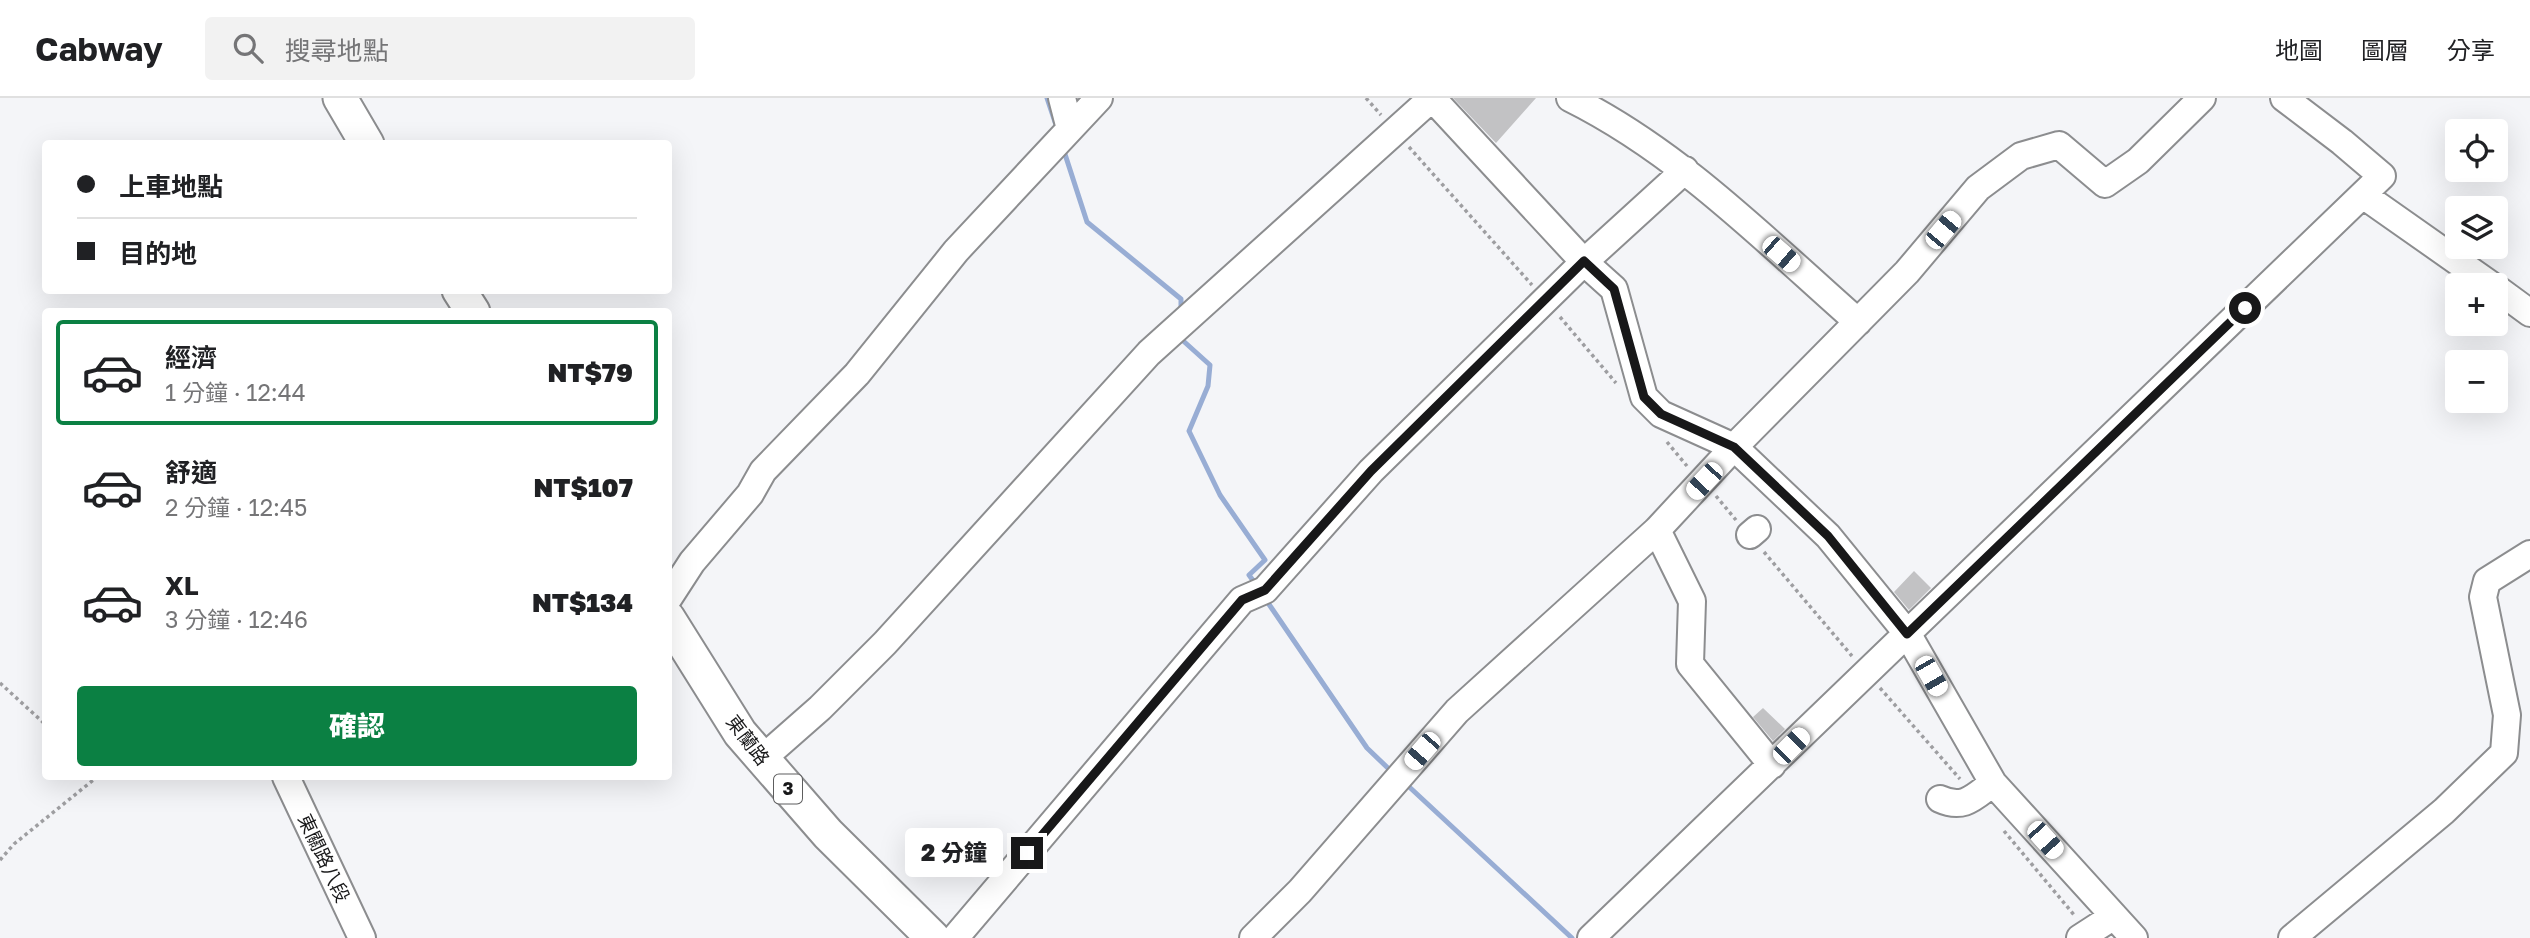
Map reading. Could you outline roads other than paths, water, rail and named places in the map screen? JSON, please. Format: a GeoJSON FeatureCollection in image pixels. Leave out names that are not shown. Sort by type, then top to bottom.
{"type":"FeatureCollection","features":[{"type":"Feature","properties":{"kind":"main road"},"geometry":{"type":"LineString","coordinates":[[340,98],[365,140]]}},
{"type":"Feature","properties":{"kind":"main road","name":"東蘭路"},"geometry":{"type":"LineString","coordinates":[[672,624],[740,733],[828,834],[933,938]]}},
{"type":"Feature","properties":{"kind":"street"},"geometry":{"type":"LineString","coordinates":[[1062,98],[1070,129]]}},
{"type":"Feature","properties":{"kind":"street"},"geometry":{"type":"LineString","coordinates":[[672,592],[692,562],[750,494],[763,471],[857,374],[956,251],[1099,98]]}},
{"type":"Feature","properties":{"kind":"street"},"geometry":{"type":"LineString","coordinates":[[762,759],[820,708],[885,643],[1149,353],[1432,98],[1584,261],[1614,289],[1644,397],[1661,414],[1734,447],[1828,536],[1907,634],[1984,790],[2134,938]]}},
{"type":"Feature","properties":{"kind":"street"},"geometry":{"type":"LineString","coordinates":[[1570,98],[1601,113],[1685,170],[1857,322]]}},
{"type":"Feature","properties":{"kind":"street"},"geometry":{"type":"LineString","coordinates":[[1253,938],[1300,891],[1457,711],[1657,530],[1734,447],[1908,272],[1978,188],[2021,156],[2059,145],[2105,184],[2138,162],[2203,98]]}},
{"type":"Feature","properties":{"kind":"street"},"geometry":{"type":"LineString","coordinates":[[1591,938],[2382,176],[2284,98]]}},
{"type":"Feature","properties":{"kind":"street"},"geometry":{"type":"LineString","coordinates":[[955,938],[1242,600],[1265,590],[1371,471],[1584,261],[1685,170]]}},
{"type":"Feature","properties":{"kind":"street"},"geometry":{"type":"LineString","coordinates":[[2363,195],[2474,273]]}},
{"type":"Feature","properties":{"kind":"street"},"geometry":{"type":"LineString","coordinates":[[2508,297],[2530,313]]}},
{"type":"Feature","properties":{"kind":"street"},"geometry":{"type":"LineString","coordinates":[[1657,530],[1692,601],[1690,664],[1772,765]]}},
{"type":"Feature","properties":{"kind":"street"},"geometry":{"type":"LineString","coordinates":[[2292,938],[2444,811],[2504,753],[2507,715],[2483,597],[2487,582],[2530,554]]}},
{"type":"Feature","properties":{"kind":"street","name":"東關路八段"},"geometry":{"type":"LineString","coordinates":[[287,780],[362,938]]}},
{"type":"Feature","properties":{"kind":"street"},"geometry":{"type":"LineString","coordinates":[[1940,799],[1951,804],[1964,803],[1984,790]]}},
{"type":"Feature","properties":{"kind":"street"},"geometry":{"type":"LineString","coordinates":[[2085,935],[2114,916]]}},
{"type":"Feature","properties":{"kind":"waterway"},"geometry":{"type":"LineString","coordinates":[[1047,98],[1057,128]]}},
{"type":"Feature","properties":{"kind":"waterway"},"geometry":{"type":"LineString","coordinates":[[1063,148],[1087,222],[1181,299],[1181,314]]}},
{"type":"Feature","properties":{"kind":"waterway"},"geometry":{"type":"LineString","coordinates":[[1180,334],[1180,338],[1210,365],[1208,386],[1189,431],[1220,495],[1265,560],[1249,575],[1257,586]]}},
{"type":"Feature","properties":{"kind":"waterway"},"geometry":{"type":"LineString","coordinates":[[1264,597],[1367,748],[1392,772]]}},
{"type":"Feature","properties":{"kind":"waterway"},"geometry":{"type":"LineString","coordinates":[[1405,783],[1572,938]]}}]}
